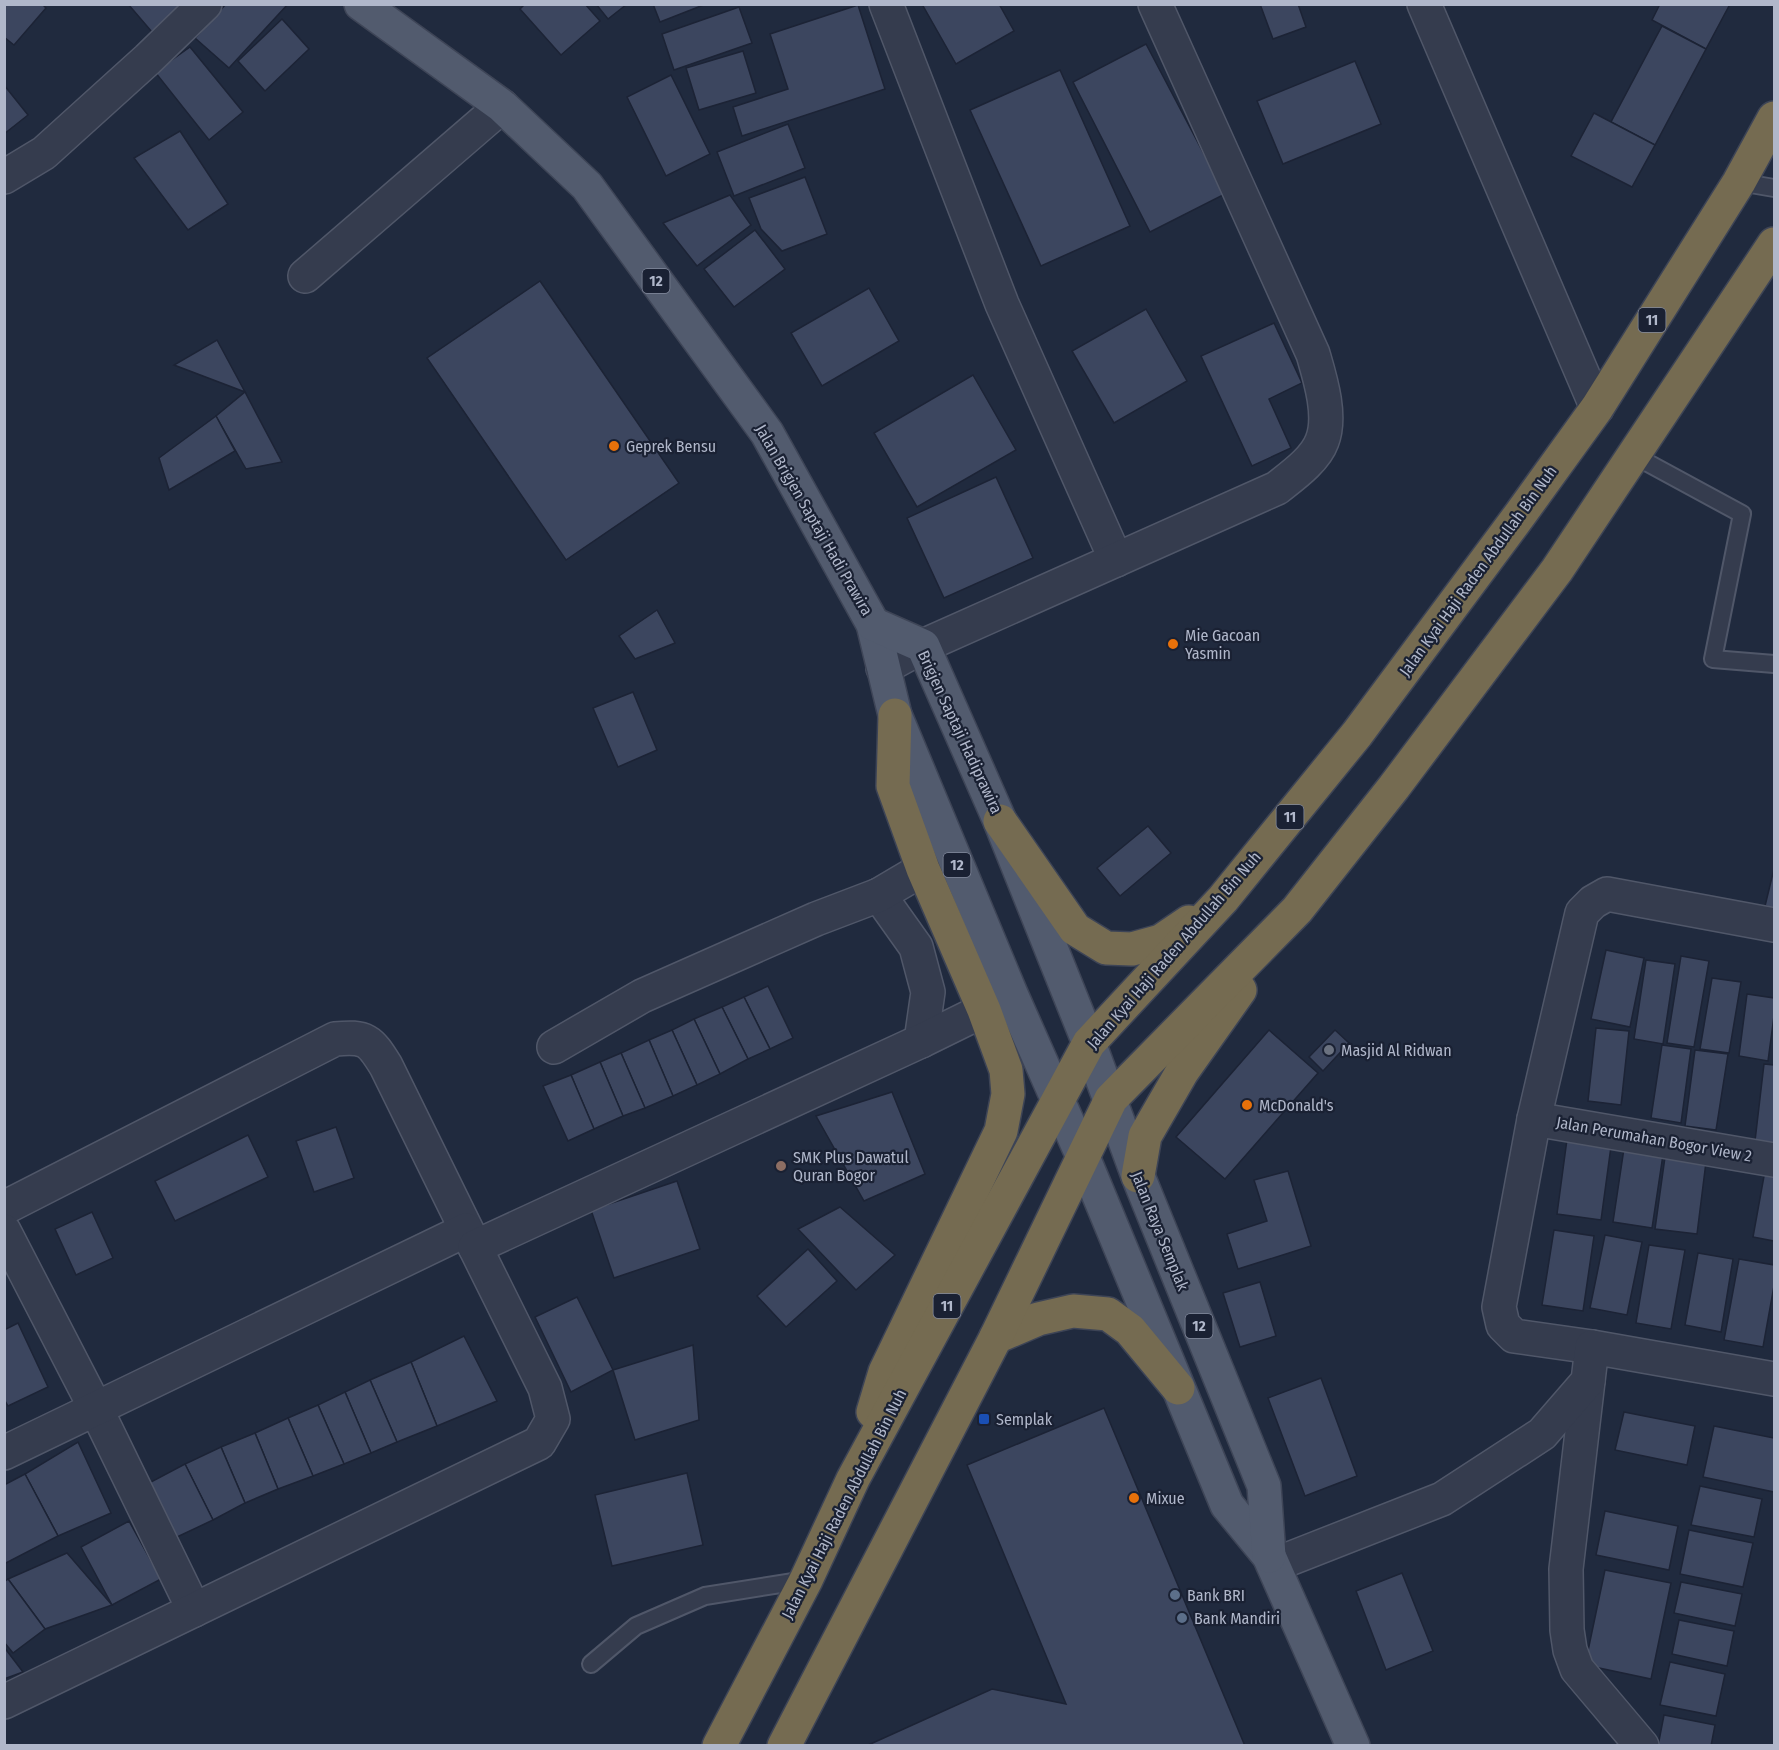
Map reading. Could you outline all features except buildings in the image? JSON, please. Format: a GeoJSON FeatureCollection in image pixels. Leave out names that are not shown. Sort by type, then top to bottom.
{"type":"FeatureCollection","features":[{"type":"Feature","properties":{"kind":"highway","name":"Jalan Kyai Haji Raden Abdullah Bin Nuh"},"geometry":{"type":"LineString","coordinates":[[719,1746],[806,1580],[853,1479],[1089,1042],[1223,899],[1357,734],[1519,516],[1597,408],[1739,182],[1774,118]]}},
{"type":"Feature","properties":{"kind":"highway"},"geometry":{"type":"LineString","coordinates":[[1138,1176],[1145,1136],[1182,1072],[1297,910],[1394,787],[1557,570],[1774,244]]}},
{"type":"Feature","properties":{"kind":"highway"},"geometry":{"type":"LineString","coordinates":[[853,1479],[885,1372],[1001,1131],[1008,1094],[998,1002],[923,869],[893,786],[895,715]]}},
{"type":"Feature","properties":{"kind":"highway","name":"12"},"geometry":{"type":"LineString","coordinates":[[1000,821],[1075,929],[1106,948],[1132,949],[1161,941],[1223,899]]}},
{"type":"Feature","properties":{"kind":"highway"},"geometry":{"type":"LineString","coordinates":[[784,1746],[996,1337],[1111,1099],[1297,910]]}},
{"type":"Feature","properties":{"kind":"highway","name":"12"},"geometry":{"type":"LineString","coordinates":[[996,1337],[1038,1319],[1073,1311],[1108,1314],[1130,1330],[1178,1388]]}},
{"type":"Feature","properties":{"kind":"main road","name":"Jalan Brigjen Saptaji Hadi Prawira"},"geometry":{"type":"LineString","coordinates":[[361,4],[502,106],[587,186],[767,433],[873,624]]}},
{"type":"Feature","properties":{"kind":"main road","name":"Brigjen Saptaji Hadiprawira"},"geometry":{"type":"LineString","coordinates":[[873,624],[923,646],[1000,821],[1089,1042]]}},
{"type":"Feature","properties":{"kind":"main road","name":"12"},"geometry":{"type":"LineString","coordinates":[[873,624],[895,715],[998,1002],[1059,1101]]}},
{"type":"Feature","properties":{"kind":"main road","name":"Jalan Raya Semplak"},"geometry":{"type":"LineString","coordinates":[[1089,1042],[1138,1176],[1264,1486],[1272,1561]]}},
{"type":"Feature","properties":{"kind":"main road","name":"Jalan Raya Semplak"},"geometry":{"type":"LineString","coordinates":[[1059,1101],[1227,1505],[1272,1561],[1353,1746]]}},
{"type":"Feature","properties":{"kind":"street"},"geometry":{"type":"LineString","coordinates":[[4,177],[44,153],[205,4]]}},
{"type":"Feature","properties":{"kind":"street"},"geometry":{"type":"LineString","coordinates":[[886,4],[1002,304],[1116,560]]}},
{"type":"Feature","properties":{"kind":"street"},"geometry":{"type":"LineString","coordinates":[[884,668],[923,646],[1277,488],[1304,466],[1322,441],[1326,414],[1322,384],[1313,354],[1155,4]]}},
{"type":"Feature","properties":{"kind":"street"},"geometry":{"type":"LineString","coordinates":[[1424,4],[1597,408]]}},
{"type":"Feature","properties":{"kind":"street"},"geometry":{"type":"LineString","coordinates":[[305,276],[502,106]]}},
{"type":"Feature","properties":{"kind":"street"},"geometry":{"type":"LineString","coordinates":[[554,1047],[642,996],[816,919],[879,895],[923,869]]}},
{"type":"Feature","properties":{"kind":"street","name":"Jalan Perumahan Bogor View 2"},"geometry":{"type":"LineString","coordinates":[[1774,926],[1607,894],[1593,902],[1582,913],[1534,1119],[1499,1307],[1503,1325],[1514,1336],[1593,1347],[1774,1379]]}},
{"type":"Feature","properties":{"kind":"street"},"geometry":{"type":"LineString","coordinates":[[879,895],[916,947],[928,992],[921,1041]]}},
{"type":"Feature","properties":{"kind":"street"},"geometry":{"type":"LineString","coordinates":[[4,1453],[470,1238],[921,1041],[998,1002]]}},
{"type":"Feature","properties":{"kind":"street"},"geometry":{"type":"LineString","coordinates":[[4,1208],[335,1039],[355,1037],[368,1042],[381,1059],[545,1388],[553,1419],[539,1443],[4,1702]]}},
{"type":"Feature","properties":{"kind":"street","name":"Jalan Perumahan Bogor View 2"},"geometry":{"type":"LineString","coordinates":[[1534,1119],[1774,1160]]}},
{"type":"Feature","properties":{"kind":"street"},"geometry":{"type":"LineString","coordinates":[[4,1230],[96,1409],[194,1610]]}},
{"type":"Feature","properties":{"kind":"street"},"geometry":{"type":"LineString","coordinates":[[1593,1347],[1566,1569],[1567,1630],[1570,1650],[1577,1669],[1642,1746]]}},
{"type":"Feature","properties":{"kind":"street"},"geometry":{"type":"LineString","coordinates":[[1272,1561],[1367,1529],[1442,1499],[1542,1434],[1588,1381]]}},
{"type":"Feature","properties":{"kind":"lane"},"geometry":{"type":"LineString","coordinates":[[1739,182],[1774,188]]}},
{"type":"Feature","properties":{"kind":"lane"},"geometry":{"type":"LineString","coordinates":[[1635,456],[1742,514],[1713,659],[1774,664]]}},
{"type":"Feature","properties":{"kind":"lane"},"geometry":{"type":"LineString","coordinates":[[591,1664],[636,1626],[705,1596],[806,1580]]}},
{"type":"Feature","properties":{"kind":"place","name":"Geprek Bensu"},"geometry":{"type":"Point","coordinates":[614,446]}},
{"type":"Feature","properties":{"kind":"place","name":"Mie Gacoan Yasmin"},"geometry":{"type":"Point","coordinates":[1173,644]}},
{"type":"Feature","properties":{"kind":"place","name":"Masjid Al Ridwan"},"geometry":{"type":"Point","coordinates":[1329,1050]}},
{"type":"Feature","properties":{"kind":"place","name":"McDonald's"},"geometry":{"type":"Point","coordinates":[1247,1105]}},
{"type":"Feature","properties":{"kind":"place","name":"SMK Plus Dawatul Quran Bogor"},"geometry":{"type":"Point","coordinates":[781,1166]}},
{"type":"Feature","properties":{"kind":"place","name":"Semplak"},"geometry":{"type":"Point","coordinates":[984,1419]}},
{"type":"Feature","properties":{"kind":"place","name":"Mixue"},"geometry":{"type":"Point","coordinates":[1134,1498]}},
{"type":"Feature","properties":{"kind":"place","name":"Bank BRI"},"geometry":{"type":"Point","coordinates":[1175,1595]}},
{"type":"Feature","properties":{"kind":"place","name":"Bank Mandiri"},"geometry":{"type":"Point","coordinates":[1182,1618]}}]}
